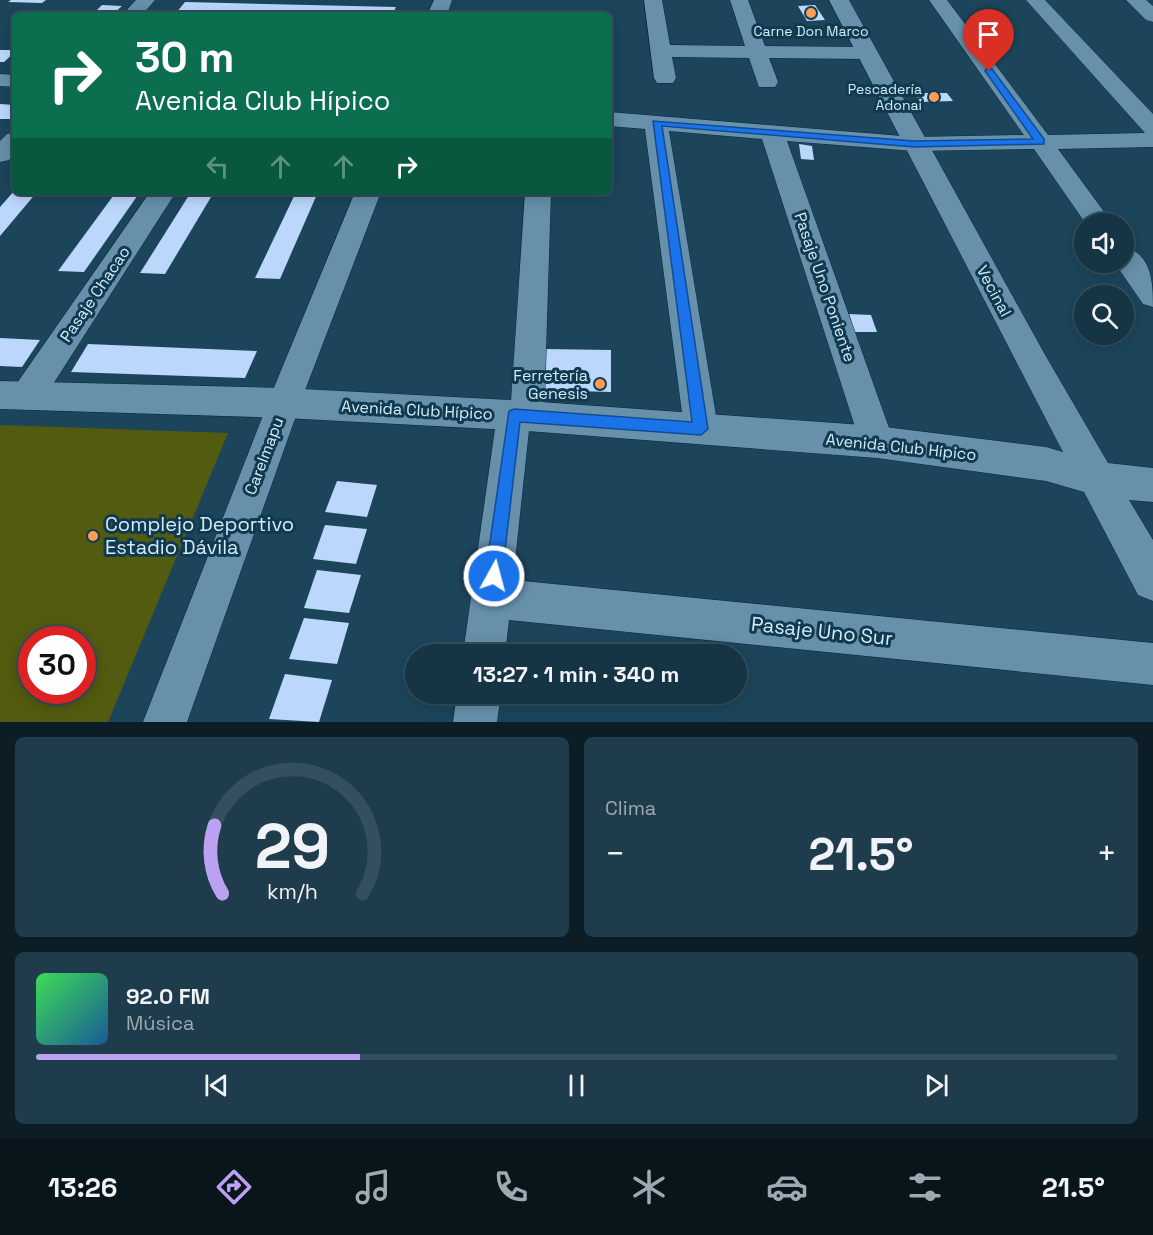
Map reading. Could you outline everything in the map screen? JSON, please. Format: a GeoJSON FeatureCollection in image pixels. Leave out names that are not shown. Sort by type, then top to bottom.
{"type":"FeatureCollection","features":[{"type":"Feature","properties":{"kind":"street"},"geometry":{"type":"LineString","coordinates":[[135,12],[147,0]]}},
{"type":"Feature","properties":{"kind":"street"},"geometry":{"type":"LineString","coordinates":[[435,0],[443,0]]}},
{"type":"Feature","properties":{"kind":"street"},"geometry":{"type":"LineString","coordinates":[[653,0],[665,78]]}},
{"type":"Feature","properties":{"kind":"street"},"geometry":{"type":"LineString","coordinates":[[739,0],[767,82]]}},
{"type":"Feature","properties":{"kind":"street","name":"Vecinal"},"geometry":{"type":"LineString","coordinates":[[839,0],[914,144],[1153,580]]}},
{"type":"Feature","properties":{"kind":"street"},"geometry":{"type":"LineString","coordinates":[[938,0],[1092,213]]}},
{"type":"Feature","properties":{"kind":"street"},"geometry":{"type":"LineString","coordinates":[[1035,0],[1153,128]]}},
{"type":"Feature","properties":{"kind":"street"},"geometry":{"type":"LineString","coordinates":[[1135,0],[1153,16]]}},
{"type":"Feature","properties":{"kind":"street"},"geometry":{"type":"LineString","coordinates":[[661,51],[865,53]]}},
{"type":"Feature","properties":{"kind":"street"},"geometry":{"type":"LineString","coordinates":[[612,119],[914,144],[1153,140]]}},
{"type":"Feature","properties":{"kind":"street"},"geometry":{"type":"LineString","coordinates":[[656,123],[701,429]]}},
{"type":"Feature","properties":{"kind":"street","name":"Pasaje Uno Poniente"},"geometry":{"type":"LineString","coordinates":[[772,132],[877,442]]}},
{"type":"Feature","properties":{"kind":"street"},"geometry":{"type":"LineString","coordinates":[[0,155],[12,142]]}},
{"type":"Feature","properties":{"kind":"street","name":"Pasaje Chacao"},"geometry":{"type":"LineString","coordinates":[[14,396],[161,195]]}},
{"type":"Feature","properties":{"kind":"street","name":"Carelmapu"},"geometry":{"type":"LineString","coordinates":[[165,722],[284,403],[367,195]]}},
{"type":"Feature","properties":{"kind":"street"},"geometry":{"type":"LineString","coordinates":[[485,644],[490,598],[521,415],[538,195]]}},
{"type":"Feature","properties":{"kind":"street"},"geometry":{"type":"LineString","coordinates":[[1134,270],[1153,296]]}},
{"type":"Feature","properties":{"kind":"street","name":"Avenida Club Hípico"},"geometry":{"type":"LineString","coordinates":[[14,396],[284,403],[521,415],[877,442],[1046,464],[1099,479],[1153,485]]}},
{"type":"Feature","properties":{"kind":"street","name":"Pasaje Uno Sur"},"geometry":{"type":"LineString","coordinates":[[490,598],[1153,664]]}},
{"type":"Feature","properties":{"kind":"street"},"geometry":{"type":"LineString","coordinates":[[475,722],[477,704]]}},
{"type":"Feature","properties":{"kind":"green space","name":"Complejo Deportivo Estadio Dávila"},"geometry":{"type":"Polygon","coordinates":[[[0,425],[228,433],[108,722],[0,722],[0,425]]]}},
{"type":"Feature","properties":{"kind":"building"},"geometry":{"type":"Polygon","coordinates":[[[11,0],[46,0],[42,3],[8,2],[11,0]]]}},
{"type":"Feature","properties":{"kind":"building"},"geometry":{"type":"Polygon","coordinates":[[[185,2],[396,7],[394,12],[177,12],[185,2]]]}},
{"type":"Feature","properties":{"kind":"building"},"geometry":{"type":"Polygon","coordinates":[[[102,5],[122,6],[115,12],[95,12],[102,5]]]}},
{"type":"Feature","properties":{"kind":"building","name":"Carne Don Marco"},"geometry":{"type":"Polygon","coordinates":[[[815,5],[825,20],[807,21],[798,6],[815,5]]]}},
{"type":"Feature","properties":{"kind":"building"},"geometry":{"type":"Polygon","coordinates":[[[0,50],[12,50],[12,55],[4,62],[0,62],[0,50]]]}},
{"type":"Feature","properties":{"kind":"building","name":"Pescadería Adonai"},"geometry":{"type":"Polygon","coordinates":[[[915,93],[947,93],[953,101],[920,102],[915,93]]]}},
{"type":"Feature","properties":{"kind":"building"},"geometry":{"type":"Polygon","coordinates":[[[0,104],[12,105],[12,119],[0,119],[0,104]]]}},
{"type":"Feature","properties":{"kind":"building"},"geometry":{"type":"Polygon","coordinates":[[[799,144],[812,146],[814,160],[801,159],[799,144]]]}},
{"type":"Feature","properties":{"kind":"building"},"geometry":{"type":"Polygon","coordinates":[[[12,193],[34,195],[0,236],[0,207],[12,193]]]}},
{"type":"Feature","properties":{"kind":"building"},"geometry":{"type":"Polygon","coordinates":[[[114,195],[138,195],[84,272],[58,271],[114,195]]]}},
{"type":"Feature","properties":{"kind":"building"},"geometry":{"type":"Polygon","coordinates":[[[189,195],[212,195],[165,274],[140,273],[189,195]]]}},
{"type":"Feature","properties":{"kind":"building"},"geometry":{"type":"Polygon","coordinates":[[[295,195],[317,195],[280,279],[255,278],[295,195]]]}},
{"type":"Feature","properties":{"kind":"building"},"geometry":{"type":"Polygon","coordinates":[[[849,314],[871,315],[877,332],[854,332],[849,314]]]}},
{"type":"Feature","properties":{"kind":"building"},"geometry":{"type":"Polygon","coordinates":[[[0,338],[40,340],[22,367],[0,366],[0,338]]]}},
{"type":"Feature","properties":{"kind":"building"},"geometry":{"type":"Polygon","coordinates":[[[88,344],[257,351],[245,378],[71,372],[88,344]]]}},
{"type":"Feature","properties":{"kind":"building"},"geometry":{"type":"Polygon","coordinates":[[[543,349],[611,350],[611,392],[540,390],[543,349]]]}},
{"type":"Feature","properties":{"kind":"building"},"geometry":{"type":"Polygon","coordinates":[[[337,481],[377,485],[367,517],[325,512],[337,481]]]}},
{"type":"Feature","properties":{"kind":"building"},"geometry":{"type":"Polygon","coordinates":[[[325,525],[367,529],[356,564],[313,559],[325,525]]]}},
{"type":"Feature","properties":{"kind":"building"},"geometry":{"type":"Polygon","coordinates":[[[317,570],[361,575],[349,613],[304,608],[317,570]]]}},
{"type":"Feature","properties":{"kind":"building"},"geometry":{"type":"Polygon","coordinates":[[[304,618],[349,623],[337,664],[289,659],[304,618]]]}},
{"type":"Feature","properties":{"kind":"building"},"geometry":{"type":"Polygon","coordinates":[[[285,674],[332,680],[319,722],[269,719],[285,674]]]}},
{"type":"Feature","properties":{"kind":"place","name":"Carne Don Marco"},"geometry":{"type":"Point","coordinates":[811,13]}},
{"type":"Feature","properties":{"kind":"place","name":"Pescadería Adonai"},"geometry":{"type":"Point","coordinates":[934,97]}},
{"type":"Feature","properties":{"kind":"place","name":"Ferretería Genesis"},"geometry":{"type":"Point","coordinates":[600,384]}},
{"type":"Feature","properties":{"kind":"place","name":"Complejo Deportivo Estadio Dávila"},"geometry":{"type":"Point","coordinates":[93,536]}},
{"type":"Feature","properties":{"kind":"route"},"geometry":{"type":"LineString","coordinates":[[494,576],[514,415],[701,429],[656,123],[914,144],[1040,142],[989,71]]}}]}
